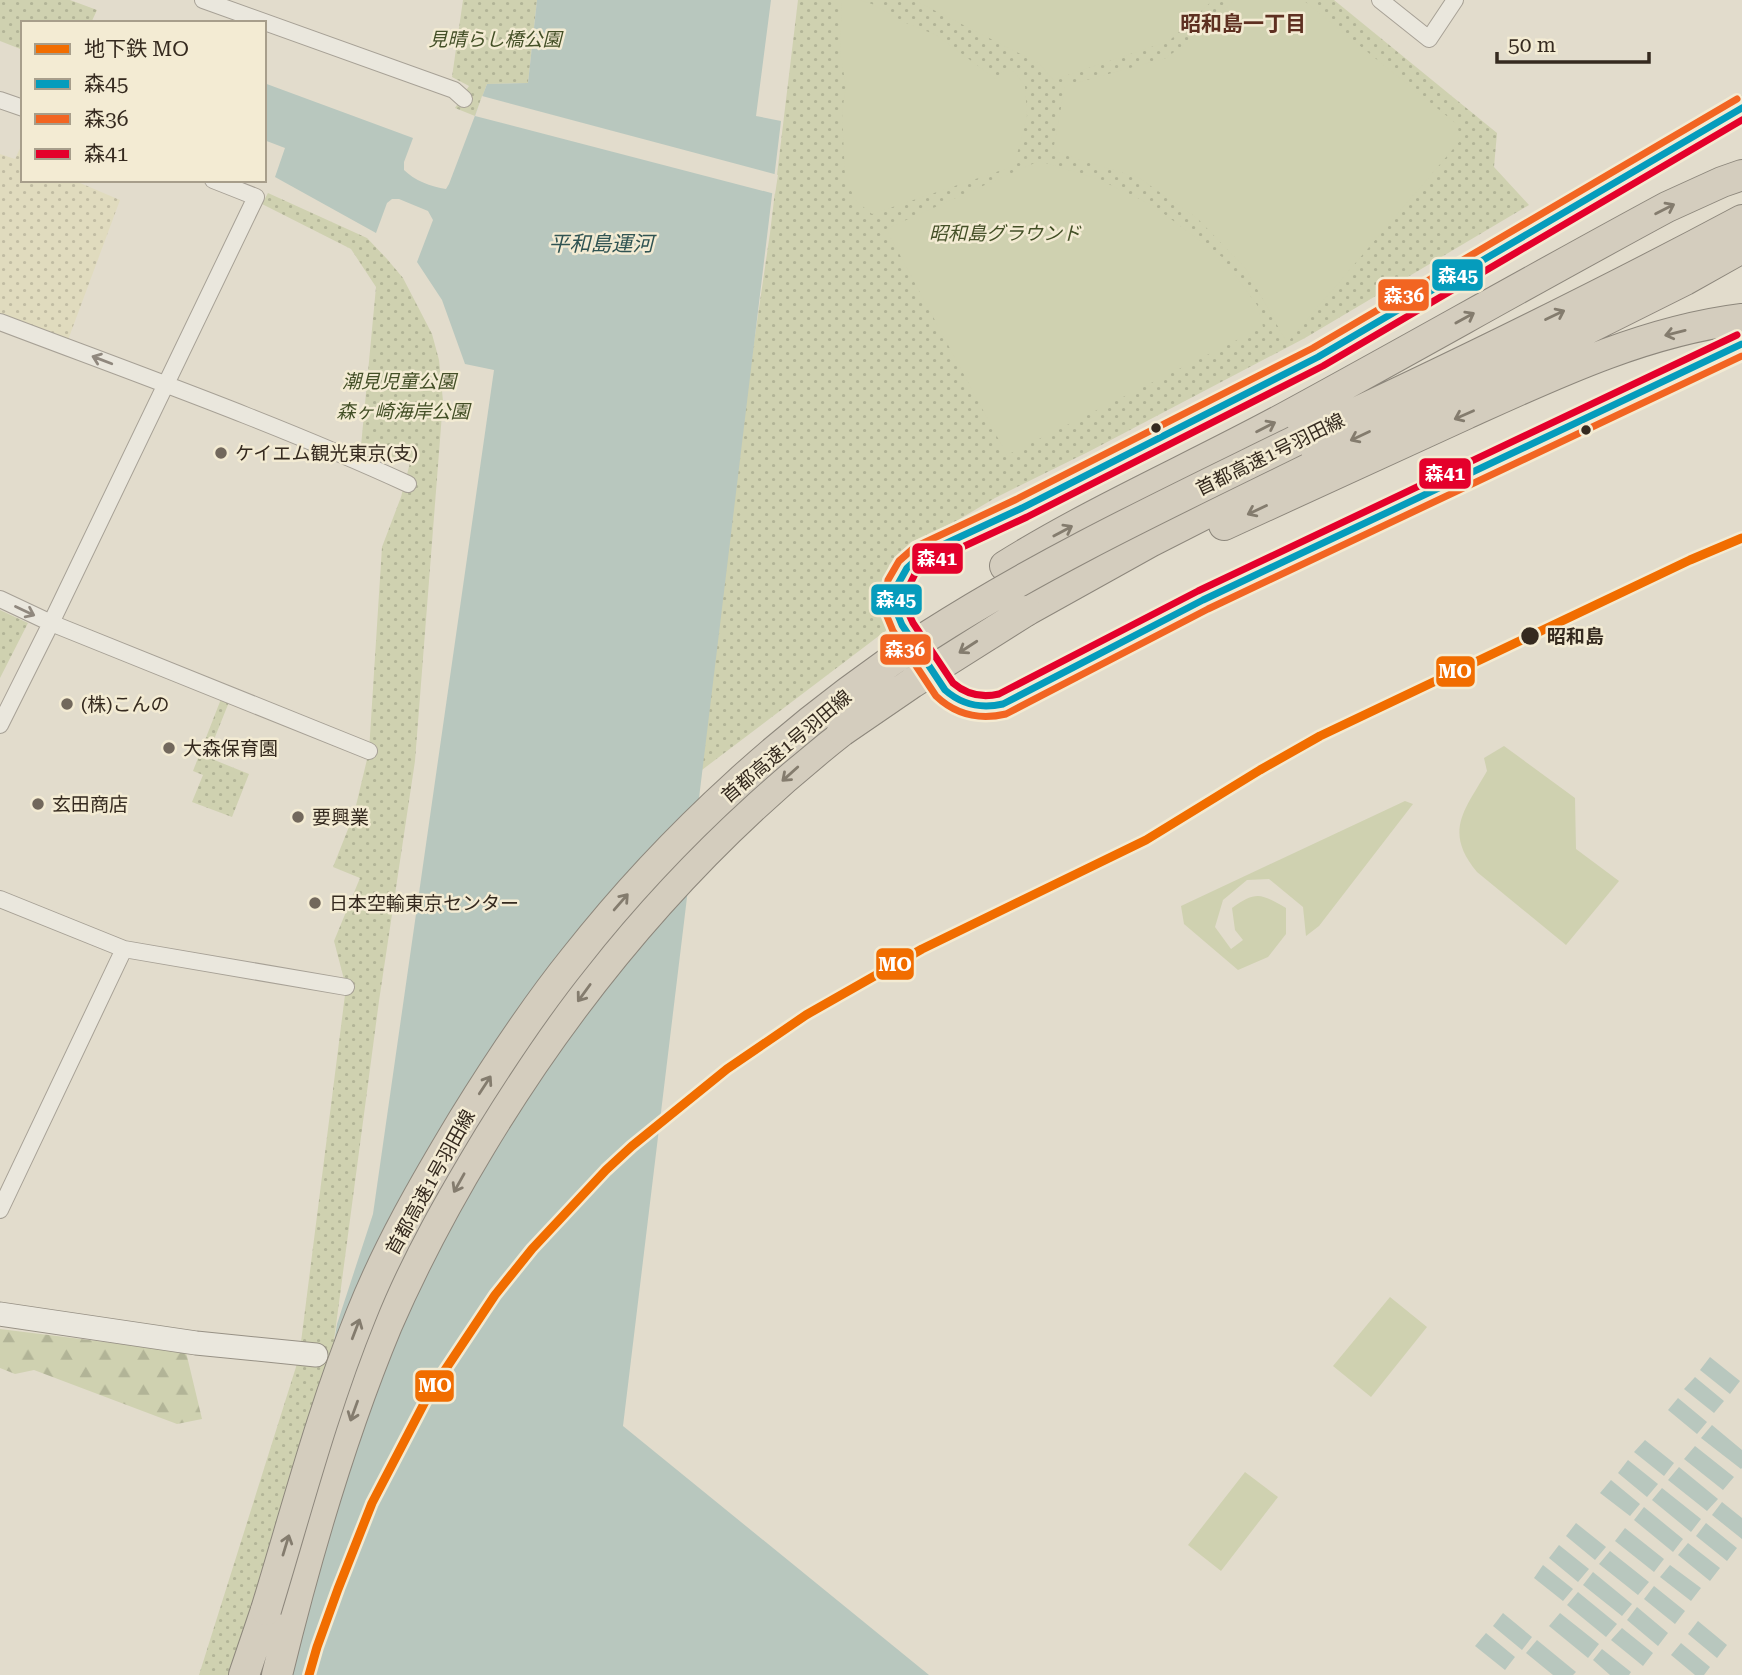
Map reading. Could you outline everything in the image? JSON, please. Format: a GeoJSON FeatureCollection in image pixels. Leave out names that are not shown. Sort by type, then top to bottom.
{"type":"FeatureCollection","features":[{"type":"Feature","properties":{"kind":"highway"},"geometry":{"type":"LineString","coordinates":[[865,679],[957,600],[1051,538],[1283,419],[1667,207],[1722,181],[1742,175]]}},
{"type":"Feature","properties":{"kind":"highway","name":"首都高速1号羽田線"},"geometry":{"type":"LineString","coordinates":[[277,1675],[328,1487],[388,1324],[422,1250],[507,1102],[547,1043],[592,981],[697,861],[794,770],[842,731],[912,682],[1026,611],[1150,541],[1305,463],[1411,400],[1742,220]]}},
{"type":"Feature","properties":{"kind":"highway","name":"首都高速1号羽田線"},"geometry":{"type":"LineString","coordinates":[[251,1675],[266,1610],[330,1396],[361,1314],[403,1226],[483,1088],[572,961],[620,902],[675,844],[783,745],[865,679],[977,606],[1108,534],[1295,441],[1555,345],[1685,280],[1742,248]]}},
{"type":"Feature","properties":{"kind":"highway"},"geometry":{"type":"LineString","coordinates":[[1026,611],[1113,575],[1544,379],[1669,334],[1742,320]]}},
{"type":"Feature","properties":{"kind":"highway"},"geometry":{"type":"LineString","coordinates":[[244,1675],[266,1610]]}},
{"type":"Feature","properties":{"kind":"street"},"geometry":{"type":"LineString","coordinates":[[204,0],[262,21]]}},
{"type":"Feature","properties":{"kind":"street"},"geometry":{"type":"LineString","coordinates":[[1380,0],[1429,39],[1455,0]]}},
{"type":"Feature","properties":{"kind":"street"},"geometry":{"type":"LineString","coordinates":[[266,22],[454,90],[464,99]]}},
{"type":"Feature","properties":{"kind":"street"},"geometry":{"type":"LineString","coordinates":[[0,100],[21,107]]}},
{"type":"Feature","properties":{"kind":"street"},"geometry":{"type":"LineString","coordinates":[[1742,108],[1318,357],[1022,508],[921,555],[908,566],[898,582],[895,600],[897,612],[902,626],[950,695],[962,703],[974,706],[1003,704],[1203,600],[1742,344]]}},
{"type":"Feature","properties":{"kind":"street"},"geometry":{"type":"LineString","coordinates":[[0,725],[256,197],[218,182]]}},
{"type":"Feature","properties":{"kind":"street"},"geometry":{"type":"LineString","coordinates":[[0,322],[350,458],[408,485]]}},
{"type":"Feature","properties":{"kind":"street"},"geometry":{"type":"LineString","coordinates":[[0,599],[51,623],[369,751]]}},
{"type":"Feature","properties":{"kind":"street"},"geometry":{"type":"LineString","coordinates":[[0,899],[124,949],[346,987]]}},
{"type":"Feature","properties":{"kind":"street"},"geometry":{"type":"LineString","coordinates":[[0,1210],[124,949]]}},
{"type":"Feature","properties":{"kind":"street"},"geometry":{"type":"LineString","coordinates":[[0,1314],[196,1343],[316,1355]]}},
{"type":"Feature","properties":{"kind":"shaded area"},"geometry":{"type":"Polygon","coordinates":[[[21,146],[21,182],[78,182],[120,200],[68,340],[0,313],[0,154],[15,159],[21,146]]]}},
{"type":"Feature","properties":{"kind":"green space"},"geometry":{"type":"Polygon","coordinates":[[[0,0],[70,0],[97,10],[92,21],[21,21],[21,49],[0,41],[0,0]]]}},
{"type":"Feature","properties":{"kind":"green space","name":"見晴らし橋公園"},"geometry":{"type":"Polygon","coordinates":[[[463,0],[537,0],[528,83],[487,84],[475,116],[455,108],[469,86],[452,77],[463,0]]]}},
{"type":"Feature","properties":{"kind":"green space","name":"昭和島グラウンド"},"geometry":{"type":"Polygon","coordinates":[[[798,0],[1334,0],[1497,133],[1494,167],[1529,205],[1305,338],[911,542],[889,565],[883,598],[888,629],[690,779],[770,233],[798,0]]]}},
{"type":"Feature","properties":{"kind":"green space"},"geometry":{"type":"Polygon","coordinates":[[[842,0],[859,0],[872,4],[906,23],[936,35],[996,79],[1002,72],[1014,71],[1025,86],[1027,116],[1014,166],[872,214],[855,200],[845,176],[842,112],[846,86],[840,52],[842,0]]]}},
{"type":"Feature","properties":{"kind":"green space"},"geometry":{"type":"Polygon","coordinates":[[[914,0],[1213,0],[1169,41],[1053,80],[1040,64],[914,0]]]}},
{"type":"Feature","properties":{"kind":"green space"},"geometry":{"type":"Polygon","coordinates":[[[1234,0],[1303,0],[1458,125],[1459,142],[1287,343],[1246,269],[1197,218],[1139,178],[1053,151],[1065,86],[1166,58],[1211,25],[1234,0]]]}},
{"type":"Feature","properties":{"kind":"green space"},"geometry":{"type":"Polygon","coordinates":[[[1039,161],[1098,179],[1152,205],[1222,257],[1257,305],[1263,327],[1007,455],[886,229],[1039,161]]]}},
{"type":"Feature","properties":{"kind":"green space","name":"森ヶ崎海岸公園"},"geometry":{"type":"Polygon","coordinates":[[[268,193],[367,238],[403,278],[432,334],[439,360],[443,401],[415,761],[379,1001],[331,1363],[231,1675],[199,1675],[296,1367],[301,1342],[346,987],[334,941],[360,878],[333,867],[354,814],[369,751],[382,547],[401,497],[410,463],[361,446],[376,287],[351,249],[262,204],[268,193]]]}},
{"type":"Feature","properties":{"kind":"green space"},"geometry":{"type":"Polygon","coordinates":[[[0,610],[28,623],[0,678],[0,610]]]}},
{"type":"Feature","properties":{"kind":"green space"},"geometry":{"type":"Polygon","coordinates":[[[221,699],[229,702],[207,757],[249,774],[232,817],[192,802],[203,775],[193,771],[221,699]]]}},
{"type":"Feature","properties":{"kind":"green space"},"geometry":{"type":"Polygon","coordinates":[[[1504,746],[1575,798],[1576,849],[1619,881],[1566,945],[1477,872],[1461,844],[1459,832],[1465,809],[1487,771],[1484,758],[1504,746]]]}},
{"type":"Feature","properties":{"kind":"green space"},"geometry":{"type":"Polygon","coordinates":[[[1405,801],[1413,804],[1319,926],[1306,936],[1303,907],[1269,879],[1247,880],[1223,900],[1215,927],[1231,949],[1243,940],[1235,930],[1232,908],[1247,898],[1259,896],[1286,908],[1286,934],[1268,957],[1238,970],[1184,924],[1181,906],[1405,801]]]}},
{"type":"Feature","properties":{"kind":"green space"},"geometry":{"type":"Polygon","coordinates":[[[1390,1297],[1427,1327],[1371,1397],[1333,1366],[1390,1297]]]}},
{"type":"Feature","properties":{"kind":"green space"},"geometry":{"type":"Polygon","coordinates":[[[0,1329],[186,1352],[202,1419],[177,1424],[34,1370],[15,1374],[0,1368],[0,1329]]]}},
{"type":"Feature","properties":{"kind":"green space"},"geometry":{"type":"Polygon","coordinates":[[[1245,1472],[1278,1497],[1221,1571],[1188,1545],[1245,1472]]]}},
{"type":"Feature","properties":{"kind":"water","name":"平和島運河"},"geometry":{"type":"Polygon","coordinates":[[[537,0],[771,0],[756,116],[781,121],[623,1426],[929,1675],[231,1675],[331,1363],[337,1324],[373,1214],[494,370],[465,364],[442,300],[417,262],[433,220],[428,211],[399,199],[392,199],[387,203],[376,233],[275,177],[285,148],[266,141],[266,84],[413,138],[404,162],[404,170],[423,182],[446,189],[487,84],[528,83],[537,0]]]}},
{"type":"Feature","properties":{"kind":"water"},"geometry":{"type":"Polygon","coordinates":[[[1710,1357],[1740,1381],[1730,1394],[1700,1370],[1710,1357]]]}},
{"type":"Feature","properties":{"kind":"water"},"geometry":{"type":"Polygon","coordinates":[[[1695,1377],[1724,1401],[1714,1413],[1684,1389],[1695,1377]]]}},
{"type":"Feature","properties":{"kind":"water"},"geometry":{"type":"Polygon","coordinates":[[[1678,1398],[1707,1422],[1697,1434],[1668,1410],[1678,1398]]]}},
{"type":"Feature","properties":{"kind":"water"},"geometry":{"type":"Polygon","coordinates":[[[1712,1425],[1742,1450],[1741,1469],[1701,1438],[1712,1425]]]}},
{"type":"Feature","properties":{"kind":"water"},"geometry":{"type":"Polygon","coordinates":[[[1645,1440],[1674,1463],[1664,1476],[1634,1452],[1645,1440]]]}},
{"type":"Feature","properties":{"kind":"water"},"geometry":{"type":"Polygon","coordinates":[[[1695,1446],[1734,1477],[1723,1490],[1684,1459],[1695,1446]]]}},
{"type":"Feature","properties":{"kind":"water"},"geometry":{"type":"Polygon","coordinates":[[[1628,1460],[1658,1484],[1647,1497],[1618,1473],[1628,1460]]]}},
{"type":"Feature","properties":{"kind":"water"},"geometry":{"type":"Polygon","coordinates":[[[1679,1467],[1718,1499],[1707,1511],[1668,1480],[1679,1467]]]}},
{"type":"Feature","properties":{"kind":"water"},"geometry":{"type":"Polygon","coordinates":[[[1611,1480],[1640,1504],[1630,1516],[1600,1493],[1611,1480]]]}},
{"type":"Feature","properties":{"kind":"water"},"geometry":{"type":"Polygon","coordinates":[[[1662,1488],[1701,1519],[1691,1532],[1652,1500],[1662,1488]]]}},
{"type":"Feature","properties":{"kind":"water"},"geometry":{"type":"Polygon","coordinates":[[[1722,1502],[1742,1518],[1742,1539],[1712,1515],[1722,1502]]]}},
{"type":"Feature","properties":{"kind":"water"},"geometry":{"type":"Polygon","coordinates":[[[1644,1507],[1683,1539],[1673,1552],[1634,1520],[1644,1507]]]}},
{"type":"Feature","properties":{"kind":"water"},"geometry":{"type":"Polygon","coordinates":[[[1576,1523],[1606,1547],[1595,1560],[1566,1536],[1576,1523]]]}},
{"type":"Feature","properties":{"kind":"water"},"geometry":{"type":"Polygon","coordinates":[[[1706,1523],[1737,1548],[1727,1561],[1696,1536],[1706,1523]]]}},
{"type":"Feature","properties":{"kind":"water"},"geometry":{"type":"Polygon","coordinates":[[[1625,1528],[1664,1559],[1654,1572],[1615,1541],[1625,1528]]]}},
{"type":"Feature","properties":{"kind":"water"},"geometry":{"type":"Polygon","coordinates":[[[1688,1543],[1720,1568],[1710,1581],[1678,1555],[1688,1543]]]}},
{"type":"Feature","properties":{"kind":"water"},"geometry":{"type":"Polygon","coordinates":[[[1559,1545],[1589,1569],[1578,1582],[1549,1558],[1559,1545]]]}},
{"type":"Feature","properties":{"kind":"water"},"geometry":{"type":"Polygon","coordinates":[[[1610,1551],[1649,1582],[1638,1595],[1599,1564],[1610,1551]]]}},
{"type":"Feature","properties":{"kind":"water"},"geometry":{"type":"Polygon","coordinates":[[[1543,1565],[1573,1589],[1563,1601],[1534,1578],[1543,1565]]]}},
{"type":"Feature","properties":{"kind":"water"},"geometry":{"type":"Polygon","coordinates":[[[1670,1565],[1701,1588],[1691,1601],[1660,1577],[1670,1565]]]}},
{"type":"Feature","properties":{"kind":"water"},"geometry":{"type":"Polygon","coordinates":[[[1593,1572],[1632,1604],[1622,1616],[1583,1585],[1593,1572]]]}},
{"type":"Feature","properties":{"kind":"water"},"geometry":{"type":"Polygon","coordinates":[[[1654,1586],[1685,1611],[1675,1624],[1644,1599],[1654,1586]]]}},
{"type":"Feature","properties":{"kind":"water"},"geometry":{"type":"Polygon","coordinates":[[[1578,1592],[1617,1624],[1606,1637],[1567,1605],[1578,1592]]]}},
{"type":"Feature","properties":{"kind":"water"},"geometry":{"type":"Polygon","coordinates":[[[1637,1607],[1668,1633],[1658,1646],[1627,1620],[1637,1607]]]}},
{"type":"Feature","properties":{"kind":"water"},"geometry":{"type":"Polygon","coordinates":[[[1503,1613],[1532,1637],[1522,1650],[1493,1626],[1503,1613]]]}},
{"type":"Feature","properties":{"kind":"water"},"geometry":{"type":"Polygon","coordinates":[[[1560,1613],[1599,1644],[1588,1658],[1549,1626],[1560,1613]]]}},
{"type":"Feature","properties":{"kind":"water"},"geometry":{"type":"Polygon","coordinates":[[[1698,1621],[1727,1645],[1717,1658],[1688,1634],[1698,1621]]]}},
{"type":"Feature","properties":{"kind":"water"},"geometry":{"type":"Polygon","coordinates":[[[1622,1628],[1653,1653],[1643,1666],[1611,1640],[1622,1628]]]}},
{"type":"Feature","properties":{"kind":"water"},"geometry":{"type":"Polygon","coordinates":[[[1486,1633],[1515,1657],[1505,1670],[1475,1646],[1486,1633]]]}},
{"type":"Feature","properties":{"kind":"water"},"geometry":{"type":"Polygon","coordinates":[[[1537,1640],[1576,1672],[1573,1675],[1553,1675],[1526,1653],[1537,1640]]]}},
{"type":"Feature","properties":{"kind":"water"},"geometry":{"type":"Polygon","coordinates":[[[1681,1643],[1710,1667],[1704,1675],[1695,1675],[1671,1655],[1681,1643]]]}},
{"type":"Feature","properties":{"kind":"water"},"geometry":{"type":"Polygon","coordinates":[[[1602,1649],[1631,1672],[1629,1675],[1610,1675],[1593,1660],[1602,1649]]]}},
{"type":"Feature","properties":{"kind":"pier"},"geometry":{"type":"Polygon","coordinates":[[[482,96],[778,175],[775,194],[475,116],[482,96]]]}},
{"type":"Feature","properties":{"kind":"metro line","name":"MO"},"geometry":{"type":"LineString","coordinates":[[309,1675],[338,1589],[372,1503],[429,1394],[495,1295],[532,1249],[606,1170],[727,1069],[806,1015],[922,949],[1146,840],[1320,736],[1690,560],[1742,538]]}},
{"type":"Feature","properties":{"kind":"transit line","name":"森36"},"geometry":{"type":"LineString","coordinates":[[1737,99],[1313,348],[1017,499],[915,547],[899,561],[888,580],[886,614],[893,631],[936,696],[960,712],[978,716],[1006,714],[1208,609],[1742,356]]}},
{"type":"Feature","properties":{"kind":"transit line","name":"森45"},"geometry":{"type":"LineString","coordinates":[[1742,108],[1318,357],[1022,508],[921,555],[907,568],[898,584],[897,613],[902,625],[945,690],[972,704],[1003,704],[1203,600],[1742,344]]}},
{"type":"Feature","properties":{"kind":"transit line","name":"森41"},"geometry":{"type":"LineString","coordinates":[[1737,335],[1198,591],[999,694],[975,694],[953,683],[907,610],[908,588],[915,574],[926,564],[1027,517],[1323,366],[1742,120]]}},
{"type":"Feature","properties":{"kind":"place","name":"ケイエム観光東京(支)"},"geometry":{"type":"Point","coordinates":[221,453]}},
{"type":"Feature","properties":{"kind":"place","name":"昭和島"},"geometry":{"type":"Point","coordinates":[1530,636]}},
{"type":"Feature","properties":{"kind":"place","name":"(株)こんの"},"geometry":{"type":"Point","coordinates":[67,704]}},
{"type":"Feature","properties":{"kind":"place","name":"大森保育園"},"geometry":{"type":"Point","coordinates":[169,748]}},
{"type":"Feature","properties":{"kind":"place","name":"玄田商店"},"geometry":{"type":"Point","coordinates":[38,804]}},
{"type":"Feature","properties":{"kind":"place","name":"要興業"},"geometry":{"type":"Point","coordinates":[298,817]}},
{"type":"Feature","properties":{"kind":"place","name":"日本空輸東京センター"},"geometry":{"type":"Point","coordinates":[315,903]}},
{"type":"Feature","properties":{"kind":"district","name":"昭和島一丁目"},"geometry":{"type":"Point","coordinates":[1243,24]}},
{"type":"Feature","properties":{"kind":"park label","name":"潮見児童公園"},"geometry":{"type":"Point","coordinates":[399,381]}}]}
